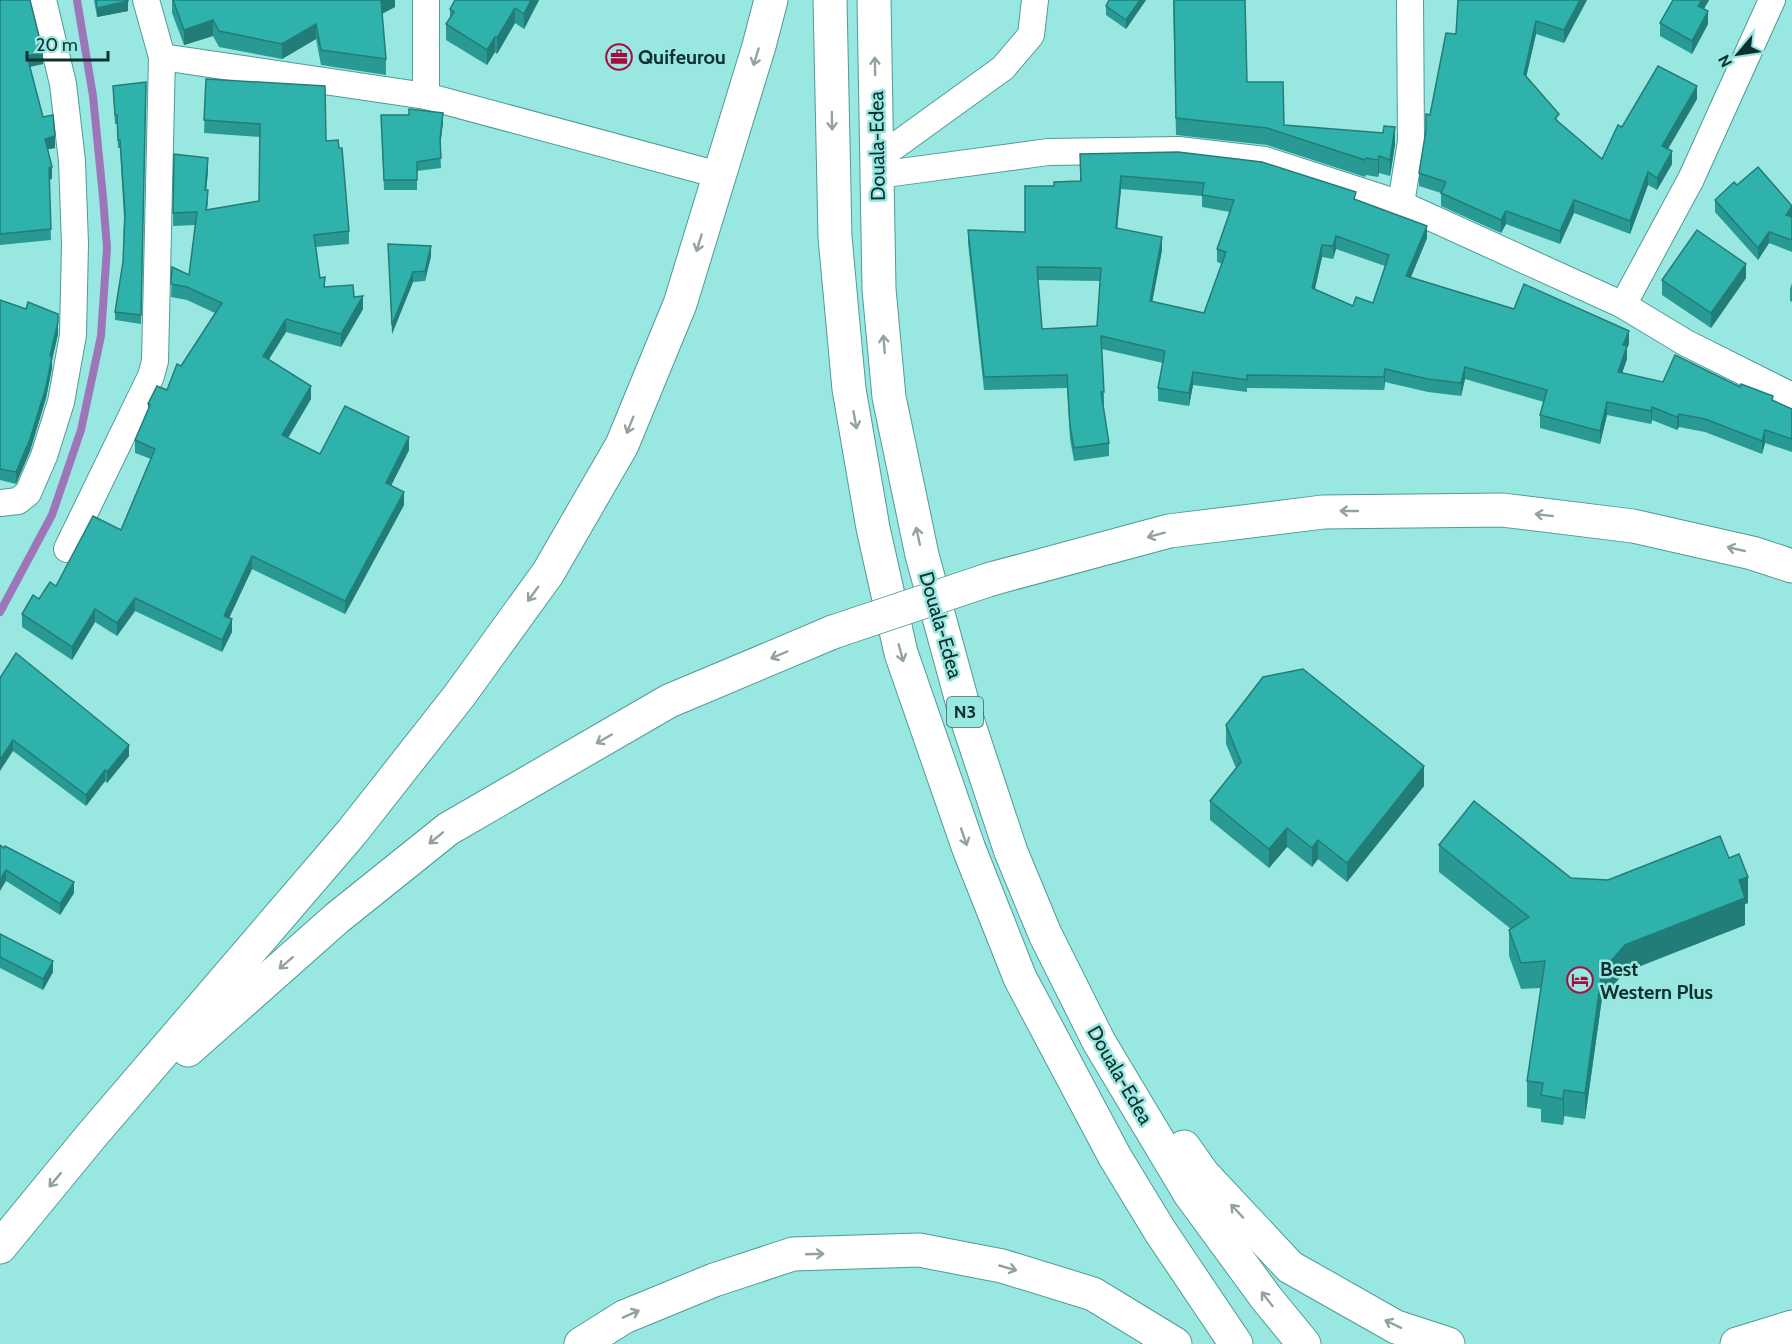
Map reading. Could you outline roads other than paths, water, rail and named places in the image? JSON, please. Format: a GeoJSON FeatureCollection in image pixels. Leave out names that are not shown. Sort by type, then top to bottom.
{"type":"FeatureCollection","features":[{"type":"Feature","properties":{"kind":"highway"},"geometry":{"type":"LineString","coordinates":[[0,1246],[352,831],[459,696],[548,573],[622,445],[680,304],[771,0]]}},
{"type":"Feature","properties":{"kind":"highway","name":"N3"},"geometry":{"type":"LineString","coordinates":[[830,0],[835,237],[849,389],[873,528],[900,653],[969,849],[1020,978],[1114,1157],[1160,1231],[1236,1344]]}},
{"type":"Feature","properties":{"kind":"highway","name":"Douala-Edea"},"geometry":{"type":"LineString","coordinates":[[874,0],[879,289],[889,397],[922,555],[966,716],[1011,852],[1045,934],[1099,1042],[1190,1194],[1267,1299],[1304,1344]]}},
{"type":"Feature","properties":{"kind":"highway"},"geometry":{"type":"LineString","coordinates":[[92,1135],[337,918],[448,829],[669,701],[833,632],[991,579],[1169,531],[1323,512],[1502,510],[1633,526],[1752,553],[1792,566]]}},
{"type":"Feature","properties":{"kind":"highway"},"geometry":{"type":"LineString","coordinates":[[966,716],[1069,952],[1133,1069],[1203,1174],[1290,1267],[1396,1327],[1448,1344]]}},
{"type":"Feature","properties":{"kind":"highway"},"geometry":{"type":"LineString","coordinates":[[581,1344],[624,1317],[714,1280],[793,1254],[919,1250],[1002,1266],[1093,1294],[1175,1344]]}},
{"type":"Feature","properties":{"kind":"highway"},"geometry":{"type":"LineString","coordinates":[[1737,1344],[1792,1327]]}},
{"type":"Feature","properties":{"kind":"street"},"geometry":{"type":"LineString","coordinates":[[0,502],[18,501],[28,493],[44,456],[61,402],[73,335],[75,244],[72,161],[63,84],[43,0]]}},
{"type":"Feature","properties":{"kind":"street"},"geometry":{"type":"LineString","coordinates":[[67,549],[154,368],[162,57],[146,0]]}},
{"type":"Feature","properties":{"kind":"street"},"geometry":{"type":"LineString","coordinates":[[426,0],[426,96]]}},
{"type":"Feature","properties":{"kind":"street"},"geometry":{"type":"LineString","coordinates":[[878,167],[1003,68],[1031,35],[1035,0]]}},
{"type":"Feature","properties":{"kind":"street"},"geometry":{"type":"LineString","coordinates":[[1401,204],[1411,141],[1410,0]]}},
{"type":"Feature","properties":{"kind":"street"},"geometry":{"type":"LineString","coordinates":[[1623,305],[1691,179],[1772,0]]}},
{"type":"Feature","properties":{"kind":"street"},"geometry":{"type":"LineString","coordinates":[[162,57],[426,96],[719,175]]}},
{"type":"Feature","properties":{"kind":"street"},"geometry":{"type":"LineString","coordinates":[[878,167],[1048,152],[1179,150],[1265,160],[1401,204],[1623,305],[1686,343],[1792,396]]}},
{"type":"Feature","properties":{"kind":"waterway"},"geometry":{"type":"LineString","coordinates":[[0,612],[52,515],[81,430],[101,336],[107,248],[93,96],[77,0]]}},
{"type":"Feature","properties":{"kind":"place","name":"Quifeurou"},"geometry":{"type":"Point","coordinates":[619,57]}},
{"type":"Feature","properties":{"kind":"place","name":"Best Western Plus"},"geometry":{"type":"Point","coordinates":[1580,980]}}]}
